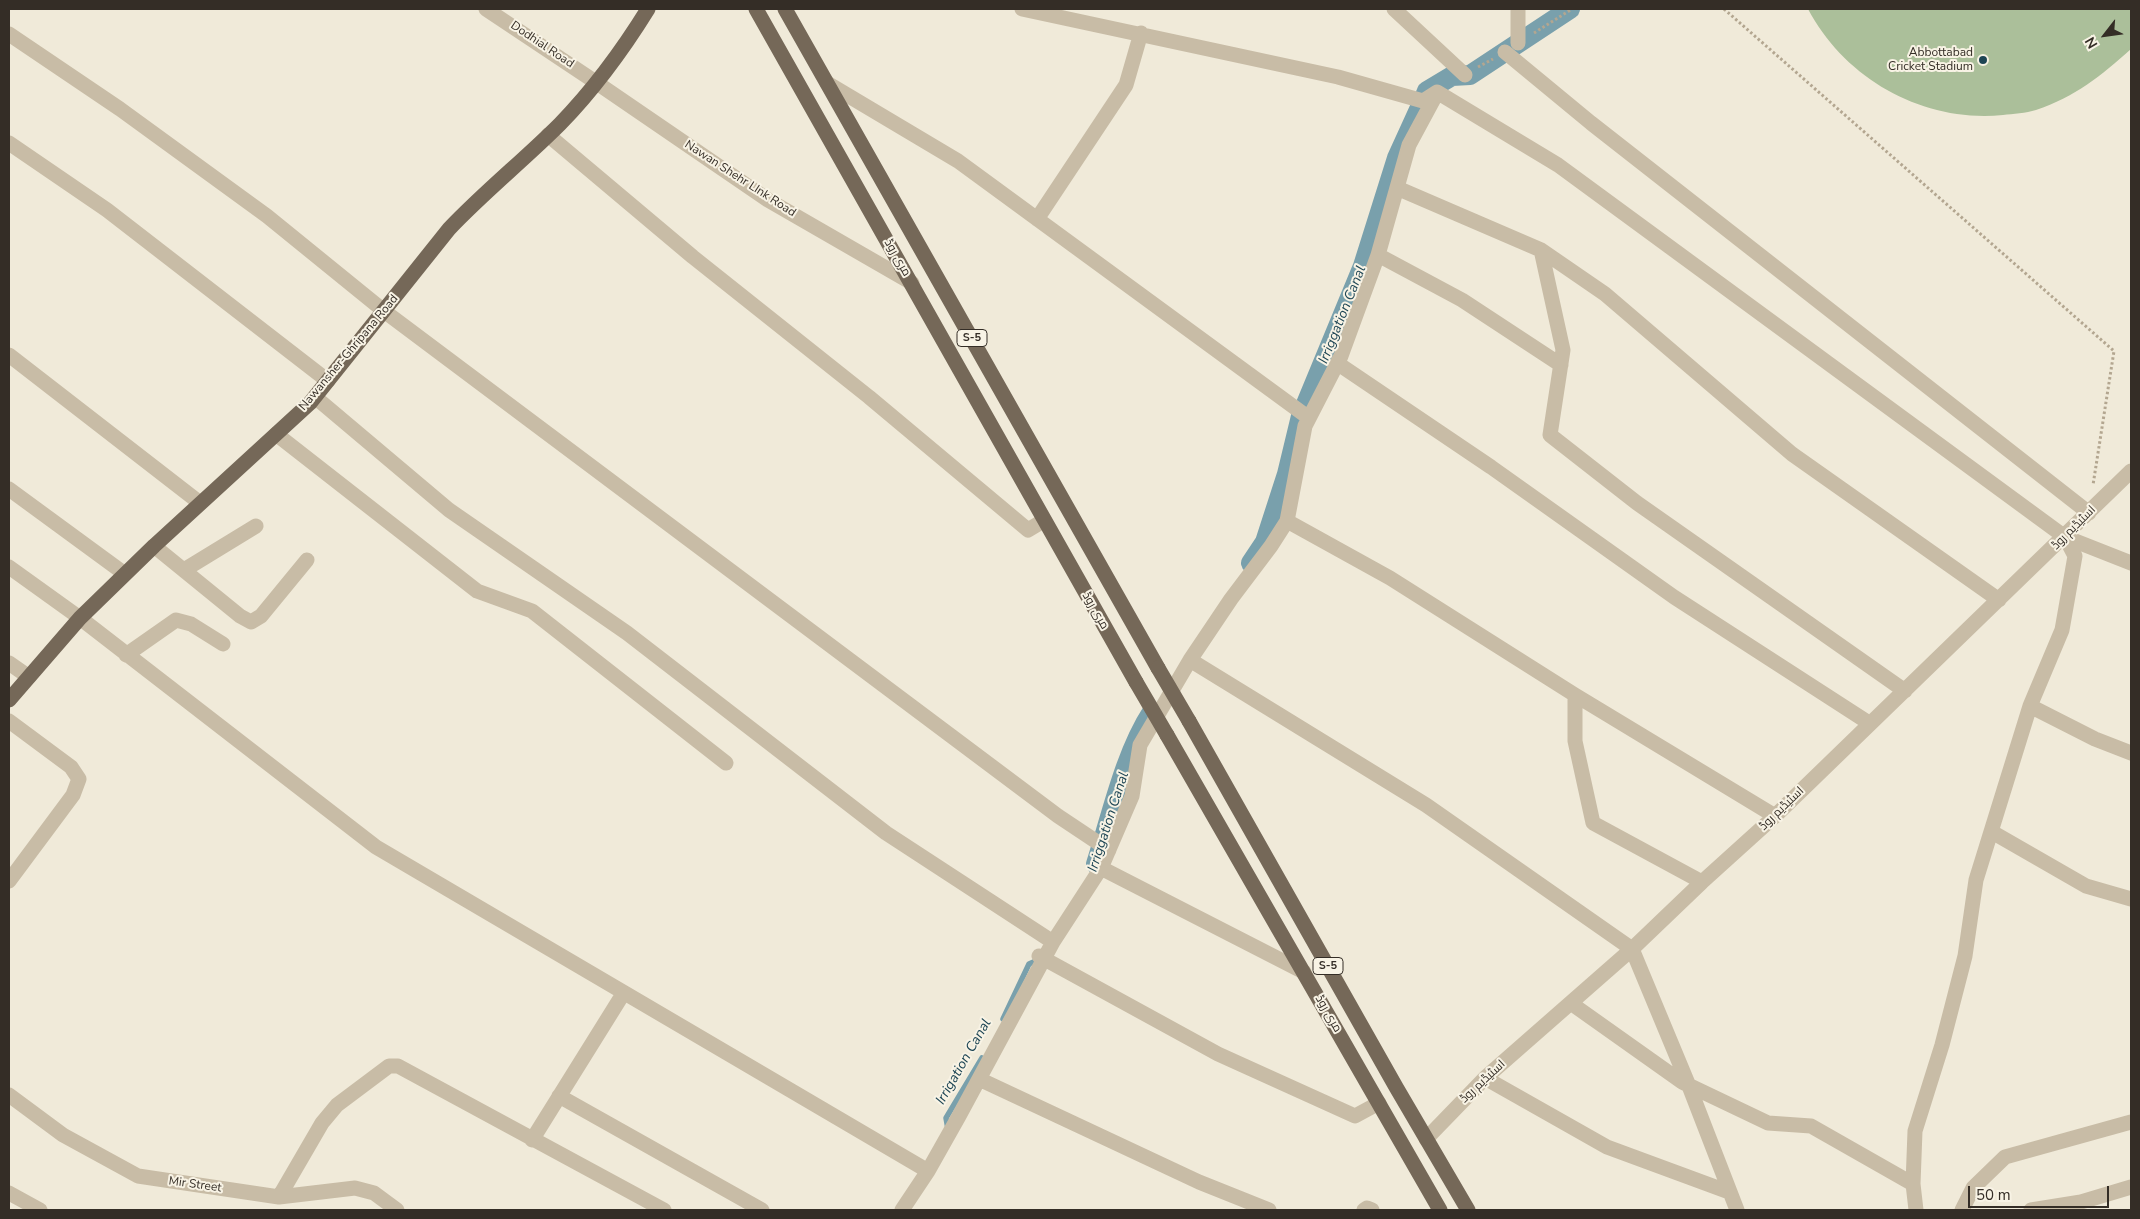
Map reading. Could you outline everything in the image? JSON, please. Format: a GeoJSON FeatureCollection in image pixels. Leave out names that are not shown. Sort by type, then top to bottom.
{"type":"FeatureCollection","features":[{"type":"Feature","properties":{"kind":"main road","name":"Nawansher-Ghripana Road"},"geometry":{"type":"LineString","coordinates":[[9,700],[80,618],[154,546],[315,396],[450,230],[470,208],[548,136],[597,83],[616,59],[648,9]]}},
{"type":"Feature","properties":{"kind":"main road","name":"مری روڈ"},"geometry":{"type":"LineString","coordinates":[[756,9],[912,283],[1044,521],[1440,1210]]}},
{"type":"Feature","properties":{"kind":"main road","name":"مری روڈ"},"geometry":{"type":"LineString","coordinates":[[785,9],[1158,668],[1468,1210]]}},
{"type":"Feature","properties":{"kind":"main road"},"geometry":{"type":"LineString","coordinates":[[1314,988],[1334,977]]}},
{"type":"Feature","properties":{"kind":"street","name":"Dodhial Road"},"geometry":{"type":"LineString","coordinates":[[486,9],[597,83]]}},
{"type":"Feature","properties":{"kind":"street"},"geometry":{"type":"LineString","coordinates":[[1022,9],[1079,14],[1141,33],[1338,77],[1423,101],[1437,92]]}},
{"type":"Feature","properties":{"kind":"street"},"geometry":{"type":"LineString","coordinates":[[1394,9],[1465,75]]}},
{"type":"Feature","properties":{"kind":"street"},"geometry":{"type":"LineString","coordinates":[[1518,9],[1518,43]]}},
{"type":"Feature","properties":{"kind":"street"},"geometry":{"type":"LineString","coordinates":[[1038,219],[1126,85],[1141,33]]}},
{"type":"Feature","properties":{"kind":"street"},"geometry":{"type":"LineString","coordinates":[[9,34],[120,109],[267,216],[384,311],[1058,816],[1108,850]]}},
{"type":"Feature","properties":{"kind":"street"},"geometry":{"type":"LineString","coordinates":[[1505,52],[1591,123],[2089,513]]}},
{"type":"Feature","properties":{"kind":"street","name":"Nawan Shehr LInk Road"},"geometry":{"type":"LineString","coordinates":[[597,83],[768,200],[912,283]]}},
{"type":"Feature","properties":{"kind":"street"},"geometry":{"type":"LineString","coordinates":[[827,83],[958,162],[1309,418]]}},
{"type":"Feature","properties":{"kind":"street"},"geometry":{"type":"LineString","coordinates":[[902,1210],[928,1171],[979,1079],[1042,958],[1101,868],[1132,796],[1140,745],[1190,660],[1231,599],[1271,546],[1286,521],[1305,426],[1337,363],[1378,255],[1409,145],[1437,92]]}},
{"type":"Feature","properties":{"kind":"street"},"geometry":{"type":"LineString","coordinates":[[1437,92],[1558,165],[2065,537],[2131,563]]}},
{"type":"Feature","properties":{"kind":"street"},"geometry":{"type":"LineString","coordinates":[[548,136],[693,257],[869,397],[1028,530],[1044,521]]}},
{"type":"Feature","properties":{"kind":"street"},"geometry":{"type":"LineString","coordinates":[[9,143],[107,210],[328,381]]}},
{"type":"Feature","properties":{"kind":"street"},"geometry":{"type":"LineString","coordinates":[[1397,188],[1542,250],[1605,294],[1792,454],[1999,600]]}},
{"type":"Feature","properties":{"kind":"street"},"geometry":{"type":"LineString","coordinates":[[1542,250],[1564,350],[1550,436],[1637,503],[1905,691]]}},
{"type":"Feature","properties":{"kind":"street"},"geometry":{"type":"LineString","coordinates":[[1378,255],[1462,300],[1561,365]]}},
{"type":"Feature","properties":{"kind":"street"},"geometry":{"type":"LineString","coordinates":[[9,354],[200,503]]}},
{"type":"Feature","properties":{"kind":"street"},"geometry":{"type":"LineString","coordinates":[[1337,363],[1491,467],[1674,597],[1869,723]]}},
{"type":"Feature","properties":{"kind":"street"},"geometry":{"type":"LineString","coordinates":[[315,396],[449,510],[627,633],[886,833],[1053,942]]}},
{"type":"Feature","properties":{"kind":"street"},"geometry":{"type":"LineString","coordinates":[[276,434],[477,591],[532,611],[726,763]]}},
{"type":"Feature","properties":{"kind":"street","name":"اسٹیڈیم روڈ"},"geometry":{"type":"LineString","coordinates":[[1426,1139],[1485,1078],[1572,1004],[1775,816],[2131,471]]}},
{"type":"Feature","properties":{"kind":"street"},"geometry":{"type":"LineString","coordinates":[[9,489],[125,574]]}},
{"type":"Feature","properties":{"kind":"street"},"geometry":{"type":"LineString","coordinates":[[1286,521],[1390,578],[1575,695],[1775,816]]}},
{"type":"Feature","properties":{"kind":"street"},"geometry":{"type":"LineString","coordinates":[[184,570],[256,526]]}},
{"type":"Feature","properties":{"kind":"street"},"geometry":{"type":"LineString","coordinates":[[1916,1210],[1913,1184],[1915,1132],[1944,1036],[1964,956],[1976,880],[2030,706],[2062,630],[2075,556],[2065,537]]}},
{"type":"Feature","properties":{"kind":"street"},"geometry":{"type":"LineString","coordinates":[[154,546],[240,616],[251,622],[261,616],[307,560]]}},
{"type":"Feature","properties":{"kind":"street"},"geometry":{"type":"LineString","coordinates":[[9,567],[80,618],[376,847],[623,994],[928,1171]]}},
{"type":"Feature","properties":{"kind":"street"},"geometry":{"type":"LineString","coordinates":[[126,655],[176,620],[191,624],[224,644]]}},
{"type":"Feature","properties":{"kind":"street"},"geometry":{"type":"LineString","coordinates":[[1190,660],[1426,805],[1632,949],[1689,1086],[1737,1210]]}},
{"type":"Feature","properties":{"kind":"street"},"geometry":{"type":"LineString","coordinates":[[9,663],[29,677]]}},
{"type":"Feature","properties":{"kind":"street"},"geometry":{"type":"LineString","coordinates":[[1575,695],[1575,741],[1593,823],[1702,882]]}},
{"type":"Feature","properties":{"kind":"street"},"geometry":{"type":"LineString","coordinates":[[2030,706],[2096,739],[2131,753]]}},
{"type":"Feature","properties":{"kind":"street"},"geometry":{"type":"LineString","coordinates":[[9,721],[70,767],[80,779],[73,794],[9,881]]}},
{"type":"Feature","properties":{"kind":"street"},"geometry":{"type":"LineString","coordinates":[[1992,832],[2086,886],[2131,899]]}},
{"type":"Feature","properties":{"kind":"street"},"geometry":{"type":"LineString","coordinates":[[1101,868],[1304,972]]}},
{"type":"Feature","properties":{"kind":"street"},"geometry":{"type":"LineString","coordinates":[[1042,958],[1218,1054],[1355,1116],[1379,1103]]}},
{"type":"Feature","properties":{"kind":"street"},"geometry":{"type":"LineString","coordinates":[[532,1140],[623,994]]}},
{"type":"Feature","properties":{"kind":"street"},"geometry":{"type":"LineString","coordinates":[[1572,1004],[1689,1086],[1768,1123],[1811,1126],[1913,1184]]}},
{"type":"Feature","properties":{"kind":"street"},"geometry":{"type":"LineString","coordinates":[[279,1197],[322,1124],[337,1105],[390,1066],[398,1066],[664,1210]]}},
{"type":"Feature","properties":{"kind":"street"},"geometry":{"type":"LineString","coordinates":[[1485,1078],[1607,1147],[1729,1192]]}},
{"type":"Feature","properties":{"kind":"street"},"geometry":{"type":"LineString","coordinates":[[979,1079],[1199,1182],[1269,1210]]}},
{"type":"Feature","properties":{"kind":"street","name":"Mir Street"},"geometry":{"type":"LineString","coordinates":[[9,1095],[63,1135],[138,1176],[279,1197],[354,1188],[374,1193],[397,1210]]}},
{"type":"Feature","properties":{"kind":"street"},"geometry":{"type":"LineString","coordinates":[[559,1096],[762,1210]]}},
{"type":"Feature","properties":{"kind":"street"},"geometry":{"type":"LineString","coordinates":[[1962,1210],[1973,1188],[2005,1157],[2131,1122]]}},
{"type":"Feature","properties":{"kind":"street"},"geometry":{"type":"LineString","coordinates":[[2032,1210],[2081,1202],[2131,1187]]}},
{"type":"Feature","properties":{"kind":"street"},"geometry":{"type":"LineString","coordinates":[[9,1193],[40,1210]]}},
{"type":"Feature","properties":{"kind":"street"},"geometry":{"type":"LineString","coordinates":[[1364,1210],[1367,1208],[1372,1210]]}},
{"type":"Feature","properties":{"kind":"path"},"geometry":{"type":"LineString","coordinates":[[1724,9],[2114,351],[2089,513]]}},
{"type":"Feature","properties":{"kind":"green space","name":"Abbottabad Cricket Stadium"},"geometry":{"type":"Polygon","coordinates":[[[1808,9],[2131,9],[2131,49],[2087,85],[2050,105],[2020,113],[1973,116],[1944,112],[1916,103],[1889,91],[1865,75],[1843,56],[1824,34],[1808,9]]]}},
{"type":"Feature","properties":{"kind":"waterway","name":"Irriggation Canal"},"geometry":{"type":"LineString","coordinates":[[1251,563],[1265,542],[1287,474],[1301,416],[1363,266],[1397,158],[1427,91],[1452,76],[1470,75],[1570,9]]}},
{"type":"Feature","properties":{"kind":"waterway","name":"Irriggation Canal"},"geometry":{"type":"LineString","coordinates":[[1096,864],[1126,766],[1142,728],[1152,712]]}},
{"type":"Feature","properties":{"kind":"waterway","name":"Irrigation Canal"},"geometry":{"type":"LineString","coordinates":[[1003,1019],[1029,964],[1040,959]]}},
{"type":"Feature","properties":{"kind":"waterway","name":"Irrigation Canal"},"geometry":{"type":"LineString","coordinates":[[948,1129],[946,1118],[982,1058]]}},
{"type":"Feature","properties":{"kind":"place","name":"Abbottabad Cricket Stadium"},"geometry":{"type":"Point","coordinates":[1983,60]}}]}
